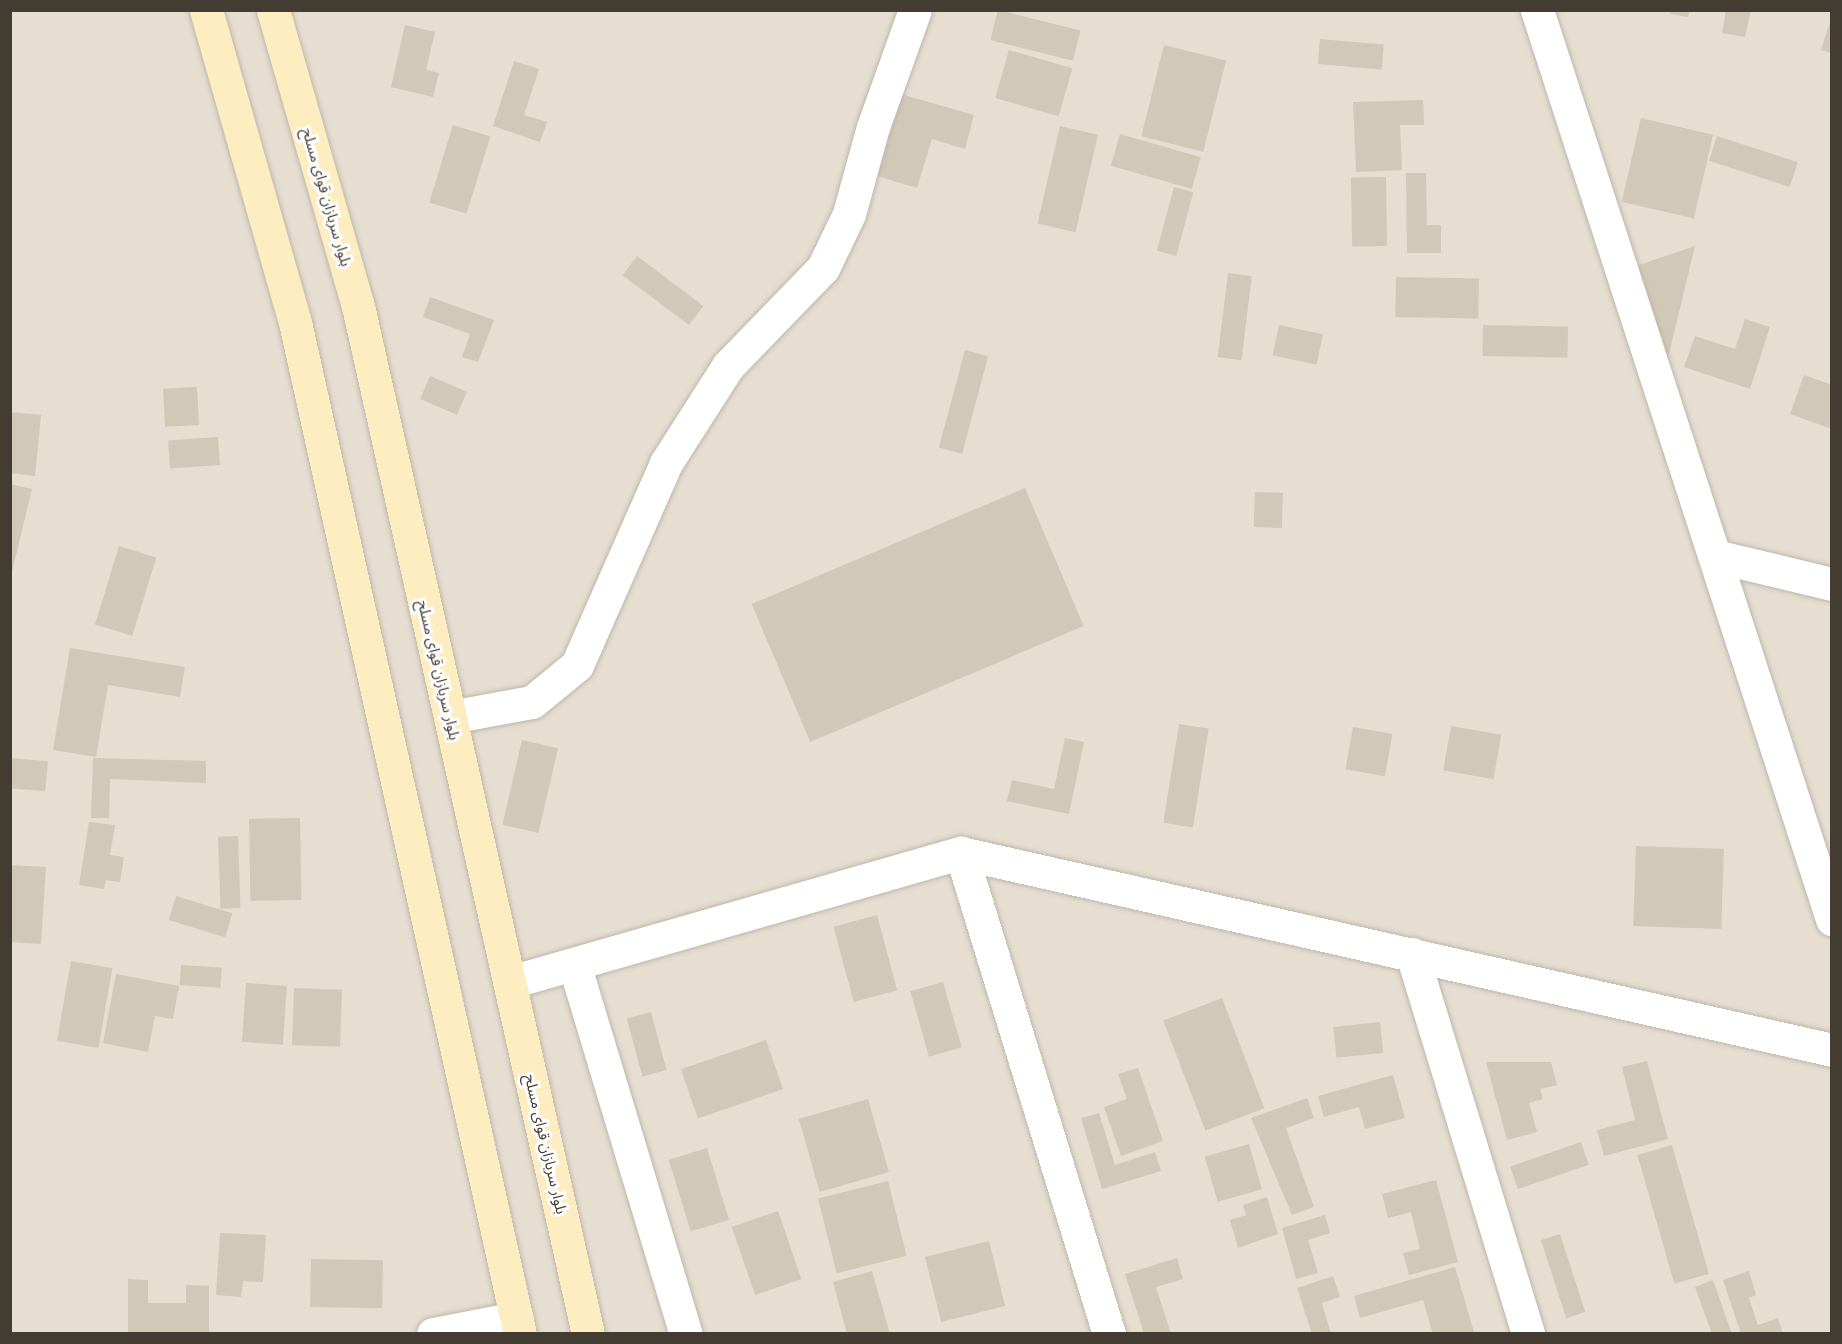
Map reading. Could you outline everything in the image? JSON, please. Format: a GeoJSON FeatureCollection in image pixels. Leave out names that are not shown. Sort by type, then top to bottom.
{"type":"FeatureCollection","features":[{"type":"Feature","properties":{"kind":"main road"},"geometry":{"type":"LineString","coordinates":[[206,10],[295,322],[518,1326]]}},
{"type":"Feature","properties":{"kind":"main road","name":"بلوار سربازان قوای مسلح"},"geometry":{"type":"LineString","coordinates":[[273,10],[358,306],[588,1334]]}},
{"type":"Feature","properties":{"kind":"street"},"geometry":{"type":"LineString","coordinates":[[450,717],[532,702],[577,665],[666,463],[728,366],[823,268],[849,214],[873,127],[915,10]]}},
{"type":"Feature","properties":{"kind":"street"},"geometry":{"type":"LineString","coordinates":[[1537,10],[1832,919]]}},
{"type":"Feature","properties":{"kind":"street"},"geometry":{"type":"LineString","coordinates":[[1715,556],[1832,584]]}},
{"type":"Feature","properties":{"kind":"street"},"geometry":{"type":"LineString","coordinates":[[510,982],[575,968],[961,854],[1832,1050]]}},
{"type":"Feature","properties":{"kind":"street"},"geometry":{"type":"LineString","coordinates":[[961,854],[1109,1334]]}},
{"type":"Feature","properties":{"kind":"street"},"geometry":{"type":"LineString","coordinates":[[1412,954],[1528,1334]]}},
{"type":"Feature","properties":{"kind":"street"},"geometry":{"type":"LineString","coordinates":[[575,968],[686,1334]]}},
{"type":"Feature","properties":{"kind":"street"},"geometry":{"type":"LineString","coordinates":[[433,1334],[518,1326]]}},
{"type":"Feature","properties":{"kind":"shaded area"},"geometry":{"type":"Polygon","coordinates":[[[11,11],[1831,11],[1831,1333],[11,1333],[11,11]]]}},
{"type":"Feature","properties":{"kind":"building"},"geometry":{"type":"Polygon","coordinates":[[[998,10],[1080,31],[1073,61],[991,40],[998,10]]]}},
{"type":"Feature","properties":{"kind":"building"},"geometry":{"type":"Polygon","coordinates":[[[1671,10],[1690,10],[1688,17],[1670,14],[1671,10]]]}},
{"type":"Feature","properties":{"kind":"building"},"geometry":{"type":"Polygon","coordinates":[[[1726,10],[1751,10],[1745,37],[1722,33],[1726,10]]]}},
{"type":"Feature","properties":{"kind":"building"},"geometry":{"type":"Polygon","coordinates":[[[1832,19],[1832,53],[1821,50],[1832,19]]]}},
{"type":"Feature","properties":{"kind":"building"},"geometry":{"type":"Polygon","coordinates":[[[405,25],[435,32],[426,70],[439,73],[433,97],[391,87],[405,25]]]}},
{"type":"Feature","properties":{"kind":"building"},"geometry":{"type":"Polygon","coordinates":[[[1320,39],[1384,45],[1382,69],[1318,64],[1320,39]]]}},
{"type":"Feature","properties":{"kind":"building"},"geometry":{"type":"Polygon","coordinates":[[[1164,45],[1226,60],[1203,152],[1141,136],[1164,45]]]}},
{"type":"Feature","properties":{"kind":"building"},"geometry":{"type":"Polygon","coordinates":[[[1009,50],[1072,68],[1059,116],[995,98],[1009,50]]]}},
{"type":"Feature","properties":{"kind":"building"},"geometry":{"type":"Polygon","coordinates":[[[514,61],[539,69],[524,115],[547,122],[540,142],[493,126],[514,61]]]}},
{"type":"Feature","properties":{"kind":"building"},"geometry":{"type":"Polygon","coordinates":[[[901,94],[974,115],[965,149],[932,139],[917,188],[877,176],[901,94]]]}},
{"type":"Feature","properties":{"kind":"building"},"geometry":{"type":"Polygon","coordinates":[[[1423,100],[1424,125],[1400,125],[1402,170],[1356,172],[1353,102],[1423,100]]]}},
{"type":"Feature","properties":{"kind":"building"},"geometry":{"type":"Polygon","coordinates":[[[1641,118],[1713,135],[1694,218],[1622,202],[1641,118]]]}},
{"type":"Feature","properties":{"kind":"building"},"geometry":{"type":"Polygon","coordinates":[[[453,125],[490,136],[467,214],[429,202],[453,125]]]}},
{"type":"Feature","properties":{"kind":"building"},"geometry":{"type":"Polygon","coordinates":[[[1060,126],[1098,135],[1076,232],[1038,223],[1060,126]]]}},
{"type":"Feature","properties":{"kind":"building"},"geometry":{"type":"Polygon","coordinates":[[[1120,134],[1201,157],[1192,189],[1111,166],[1120,134]]]}},
{"type":"Feature","properties":{"kind":"building"},"geometry":{"type":"Polygon","coordinates":[[[1717,136],[1798,162],[1790,187],[1709,161],[1717,136]]]}},
{"type":"Feature","properties":{"kind":"building"},"geometry":{"type":"Polygon","coordinates":[[[1406,173],[1426,173],[1427,225],[1441,225],[1441,253],[1407,253],[1406,173]]]}},
{"type":"Feature","properties":{"kind":"building"},"geometry":{"type":"Polygon","coordinates":[[[1386,177],[1387,246],[1352,247],[1351,178],[1386,177]]]}},
{"type":"Feature","properties":{"kind":"building"},"geometry":{"type":"Polygon","coordinates":[[[1174,187],[1193,192],[1176,256],[1157,251],[1174,187]]]}},
{"type":"Feature","properties":{"kind":"building"},"geometry":{"type":"Polygon","coordinates":[[[1695,246],[1666,366],[1633,267],[1695,246]]]}},
{"type":"Feature","properties":{"kind":"building"},"geometry":{"type":"Polygon","coordinates":[[[637,256],[703,306],[689,325],[623,275],[637,256]]]}},
{"type":"Feature","properties":{"kind":"building"},"geometry":{"type":"Polygon","coordinates":[[[1228,273],[1252,276],[1241,360],[1218,357],[1228,273]]]}},
{"type":"Feature","properties":{"kind":"building"},"geometry":{"type":"Polygon","coordinates":[[[1396,277],[1479,278],[1478,318],[1395,317],[1396,277]]]}},
{"type":"Feature","properties":{"kind":"building"},"geometry":{"type":"Polygon","coordinates":[[[430,297],[494,320],[478,362],[462,357],[470,334],[423,317],[430,297]]]}},
{"type":"Feature","properties":{"kind":"building"},"geometry":{"type":"Polygon","coordinates":[[[1745,319],[1770,327],[1750,389],[1684,367],[1695,336],[1735,349],[1745,319]]]}},
{"type":"Feature","properties":{"kind":"building"},"geometry":{"type":"Polygon","coordinates":[[[1279,325],[1323,334],[1317,365],[1273,355],[1279,325]]]}},
{"type":"Feature","properties":{"kind":"building"},"geometry":{"type":"Polygon","coordinates":[[[1483,325],[1568,326],[1567,357],[1482,356],[1483,325]]]}},
{"type":"Feature","properties":{"kind":"building"},"geometry":{"type":"Polygon","coordinates":[[[965,350],[988,356],[962,454],[939,448],[965,350]]]}},
{"type":"Feature","properties":{"kind":"building"},"geometry":{"type":"Polygon","coordinates":[[[1804,375],[1832,385],[1832,429],[1790,414],[1804,375]]]}},
{"type":"Feature","properties":{"kind":"building"},"geometry":{"type":"Polygon","coordinates":[[[430,376],[467,392],[457,415],[420,399],[430,376]]]}},
{"type":"Feature","properties":{"kind":"building"},"geometry":{"type":"Polygon","coordinates":[[[197,387],[199,425],[165,427],[163,389],[197,387]]]}},
{"type":"Feature","properties":{"kind":"building"},"geometry":{"type":"Polygon","coordinates":[[[10,412],[41,415],[35,476],[10,473],[10,412]]]}},
{"type":"Feature","properties":{"kind":"building"},"geometry":{"type":"Polygon","coordinates":[[[218,437],[220,465],[170,468],[168,440],[218,437]]]}},
{"type":"Feature","properties":{"kind":"building"},"geometry":{"type":"Polygon","coordinates":[[[10,484],[32,489],[11,576],[10,576],[10,484]]]}},
{"type":"Feature","properties":{"kind":"building"},"geometry":{"type":"Polygon","coordinates":[[[1025,488],[1084,626],[810,742],[752,604],[1025,488]]]}},
{"type":"Feature","properties":{"kind":"building"},"geometry":{"type":"Polygon","coordinates":[[[1255,492],[1283,493],[1282,528],[1254,527],[1255,492]]]}},
{"type":"Feature","properties":{"kind":"building"},"geometry":{"type":"Polygon","coordinates":[[[119,546],[156,557],[132,636],[95,624],[119,546]]]}},
{"type":"Feature","properties":{"kind":"building"},"geometry":{"type":"Polygon","coordinates":[[[70,648],[185,667],[180,697],[108,685],[96,757],[53,750],[70,648]]]}},
{"type":"Feature","properties":{"kind":"building"},"geometry":{"type":"Polygon","coordinates":[[[1179,724],[1209,729],[1193,827],[1163,823],[1179,724]]]}},
{"type":"Feature","properties":{"kind":"building"},"geometry":{"type":"Polygon","coordinates":[[[1451,726],[1501,735],[1493,779],[1443,770],[1451,726]]]}},
{"type":"Feature","properties":{"kind":"building"},"geometry":{"type":"Polygon","coordinates":[[[1353,727],[1392,734],[1385,776],[1346,769],[1353,727]]]}},
{"type":"Feature","properties":{"kind":"building"},"geometry":{"type":"Polygon","coordinates":[[[1065,738],[1084,742],[1069,814],[1007,801],[1012,780],[1054,789],[1065,738]]]}},
{"type":"Feature","properties":{"kind":"building"},"geometry":{"type":"Polygon","coordinates":[[[522,740],[558,748],[538,833],[502,825],[522,740]]]}},
{"type":"Feature","properties":{"kind":"building"},"geometry":{"type":"Polygon","coordinates":[[[10,758],[48,761],[45,791],[10,788],[10,758]]]}},
{"type":"Feature","properties":{"kind":"building"},"geometry":{"type":"Polygon","coordinates":[[[93,758],[206,761],[206,783],[110,779],[109,818],[91,818],[93,758]]]}},
{"type":"Feature","properties":{"kind":"building"},"geometry":{"type":"Polygon","coordinates":[[[300,818],[301,900],[250,901],[249,819],[300,818]]]}},
{"type":"Feature","properties":{"kind":"building"},"geometry":{"type":"Polygon","coordinates":[[[89,822],[115,825],[110,855],[124,857],[120,882],[106,880],[104,889],[79,885],[89,822]]]}},
{"type":"Feature","properties":{"kind":"building"},"geometry":{"type":"Polygon","coordinates":[[[238,836],[241,908],[221,909],[218,837],[238,836]]]}},
{"type":"Feature","properties":{"kind":"building"},"geometry":{"type":"Polygon","coordinates":[[[1636,846],[1724,849],[1721,929],[1633,926],[1636,846]]]}},
{"type":"Feature","properties":{"kind":"building"},"geometry":{"type":"Polygon","coordinates":[[[10,865],[46,867],[41,944],[10,942],[10,865]]]}},
{"type":"Feature","properties":{"kind":"building"},"geometry":{"type":"Polygon","coordinates":[[[176,896],[232,913],[225,937],[169,920],[176,896]]]}},
{"type":"Feature","properties":{"kind":"building"},"geometry":{"type":"Polygon","coordinates":[[[877,915],[897,990],[854,1002],[834,927],[877,915]]]}},
{"type":"Feature","properties":{"kind":"building"},"geometry":{"type":"Polygon","coordinates":[[[71,961],[112,968],[98,1048],[57,1041],[71,961]]]}},
{"type":"Feature","properties":{"kind":"building"},"geometry":{"type":"Polygon","coordinates":[[[181,965],[222,968],[221,988],[180,985],[181,965]]]}},
{"type":"Feature","properties":{"kind":"building"},"geometry":{"type":"Polygon","coordinates":[[[116,974],[179,986],[173,1019],[155,1016],[148,1052],[103,1043],[116,974]]]}},
{"type":"Feature","properties":{"kind":"building"},"geometry":{"type":"Polygon","coordinates":[[[943,982],[962,1047],[929,1057],[910,991],[943,982]]]}},
{"type":"Feature","properties":{"kind":"building"},"geometry":{"type":"Polygon","coordinates":[[[246,983],[287,986],[283,1045],[242,1042],[246,983]]]}},
{"type":"Feature","properties":{"kind":"building"},"geometry":{"type":"Polygon","coordinates":[[[294,988],[342,990],[340,1047],[292,1045],[294,988]]]}},
{"type":"Feature","properties":{"kind":"building"},"geometry":{"type":"Polygon","coordinates":[[[1222,998],[1264,1108],[1205,1131],[1163,1021],[1222,998]]]}},
{"type":"Feature","properties":{"kind":"building"},"geometry":{"type":"Polygon","coordinates":[[[651,1012],[667,1070],[642,1076],[627,1018],[651,1012]]]}},
{"type":"Feature","properties":{"kind":"building"},"geometry":{"type":"Polygon","coordinates":[[[1380,1022],[1383,1053],[1336,1058],[1333,1027],[1380,1022]]]}},
{"type":"Feature","properties":{"kind":"building"},"geometry":{"type":"Polygon","coordinates":[[[766,1040],[783,1089],[698,1118],[681,1069],[766,1040]]]}},
{"type":"Feature","properties":{"kind":"building"},"geometry":{"type":"Polygon","coordinates":[[[1647,1061],[1668,1139],[1604,1156],[1597,1130],[1635,1120],[1622,1067],[1647,1061]]]}},
{"type":"Feature","properties":{"kind":"building"},"geometry":{"type":"Polygon","coordinates":[[[1486,1062],[1551,1062],[1557,1085],[1540,1089],[1543,1099],[1529,1103],[1537,1132],[1507,1140],[1486,1062]]]}},
{"type":"Feature","properties":{"kind":"building"},"geometry":{"type":"Polygon","coordinates":[[[1138,1068],[1163,1141],[1121,1156],[1104,1107],[1127,1099],[1118,1074],[1138,1068]]]}},
{"type":"Feature","properties":{"kind":"building"},"geometry":{"type":"Polygon","coordinates":[[[1393,1075],[1405,1118],[1365,1129],[1359,1107],[1324,1117],[1318,1096],[1393,1075]]]}},
{"type":"Feature","properties":{"kind":"building"},"geometry":{"type":"Polygon","coordinates":[[[1307,1098],[1314,1118],[1286,1128],[1314,1207],[1292,1215],[1251,1118],[1307,1098]]]}},
{"type":"Feature","properties":{"kind":"building"},"geometry":{"type":"Polygon","coordinates":[[[868,1099],[889,1172],[820,1192],[799,1119],[868,1099]]]}},
{"type":"Feature","properties":{"kind":"building"},"geometry":{"type":"Polygon","coordinates":[[[1099,1113],[1115,1165],[1155,1152],[1161,1171],[1102,1189],[1081,1118],[1099,1113]]]}},
{"type":"Feature","properties":{"kind":"building"},"geometry":{"type":"Polygon","coordinates":[[[1581,1142],[1589,1165],[1518,1189],[1510,1166],[1581,1142]]]}},
{"type":"Feature","properties":{"kind":"building"},"geometry":{"type":"Polygon","coordinates":[[[1249,1144],[1262,1189],[1218,1202],[1205,1157],[1249,1144]]]}},
{"type":"Feature","properties":{"kind":"building"},"geometry":{"type":"Polygon","coordinates":[[[1672,1145],[1709,1274],[1674,1284],[1637,1155],[1672,1145]]]}},
{"type":"Feature","properties":{"kind":"building"},"geometry":{"type":"Polygon","coordinates":[[[707,1148],[729,1220],[691,1231],[669,1160],[707,1148]]]}},
{"type":"Feature","properties":{"kind":"building"},"geometry":{"type":"Polygon","coordinates":[[[1436,1180],[1458,1262],[1409,1275],[1403,1253],[1420,1249],[1411,1212],[1388,1218],[1382,1194],[1436,1180]]]}},
{"type":"Feature","properties":{"kind":"building"},"geometry":{"type":"Polygon","coordinates":[[[888,1181],[907,1256],[837,1273],[818,1198],[888,1181]]]}},
{"type":"Feature","properties":{"kind":"building"},"geometry":{"type":"Polygon","coordinates":[[[1267,1197],[1278,1234],[1238,1248],[1230,1220],[1246,1215],[1243,1205],[1267,1197]]]}},
{"type":"Feature","properties":{"kind":"building"},"geometry":{"type":"Polygon","coordinates":[[[778,1211],[801,1279],[755,1295],[732,1227],[778,1211]]]}},
{"type":"Feature","properties":{"kind":"building"},"geometry":{"type":"Polygon","coordinates":[[[1325,1215],[1330,1233],[1308,1240],[1318,1273],[1296,1279],[1282,1228],[1325,1215]]]}},
{"type":"Feature","properties":{"kind":"building"},"geometry":{"type":"Polygon","coordinates":[[[220,1233],[266,1235],[263,1282],[243,1281],[241,1297],[216,1295],[220,1233]]]}},
{"type":"Feature","properties":{"kind":"building"},"geometry":{"type":"Polygon","coordinates":[[[1560,1234],[1585,1312],[1566,1318],[1541,1240],[1560,1234]]]}},
{"type":"Feature","properties":{"kind":"building"},"geometry":{"type":"Polygon","coordinates":[[[989,1241],[1005,1306],[941,1322],[925,1257],[989,1241]]]}},
{"type":"Feature","properties":{"kind":"building"},"geometry":{"type":"Polygon","coordinates":[[[1177,1258],[1183,1279],[1156,1287],[1171,1334],[1144,1334],[1125,1274],[1177,1258]]]}},
{"type":"Feature","properties":{"kind":"building"},"geometry":{"type":"Polygon","coordinates":[[[311,1259],[383,1260],[382,1308],[310,1307],[311,1259]]]}},
{"type":"Feature","properties":{"kind":"building"},"geometry":{"type":"Polygon","coordinates":[[[1455,1267],[1474,1332],[1433,1334],[1423,1300],[1360,1318],[1354,1296],[1455,1267]]]}},
{"type":"Feature","properties":{"kind":"building"},"geometry":{"type":"Polygon","coordinates":[[[872,1271],[890,1334],[847,1334],[833,1282],[872,1271]]]}},
{"type":"Feature","properties":{"kind":"building"},"geometry":{"type":"Polygon","coordinates":[[[1749,1271],[1756,1295],[1749,1298],[1758,1325],[1778,1318],[1783,1334],[1741,1334],[1723,1280],[1749,1271]]]}},
{"type":"Feature","properties":{"kind":"building"},"geometry":{"type":"Polygon","coordinates":[[[1333,1276],[1340,1297],[1322,1303],[1331,1334],[1312,1334],[1297,1288],[1333,1276]]]}},
{"type":"Feature","properties":{"kind":"building"},"geometry":{"type":"Polygon","coordinates":[[[128,1279],[148,1280],[148,1303],[186,1303],[186,1285],[209,1286],[209,1334],[128,1334],[128,1279]]]}},
{"type":"Feature","properties":{"kind":"building"},"geometry":{"type":"Polygon","coordinates":[[[1713,1280],[1732,1334],[1712,1334],[1695,1287],[1713,1280]]]}}]}
